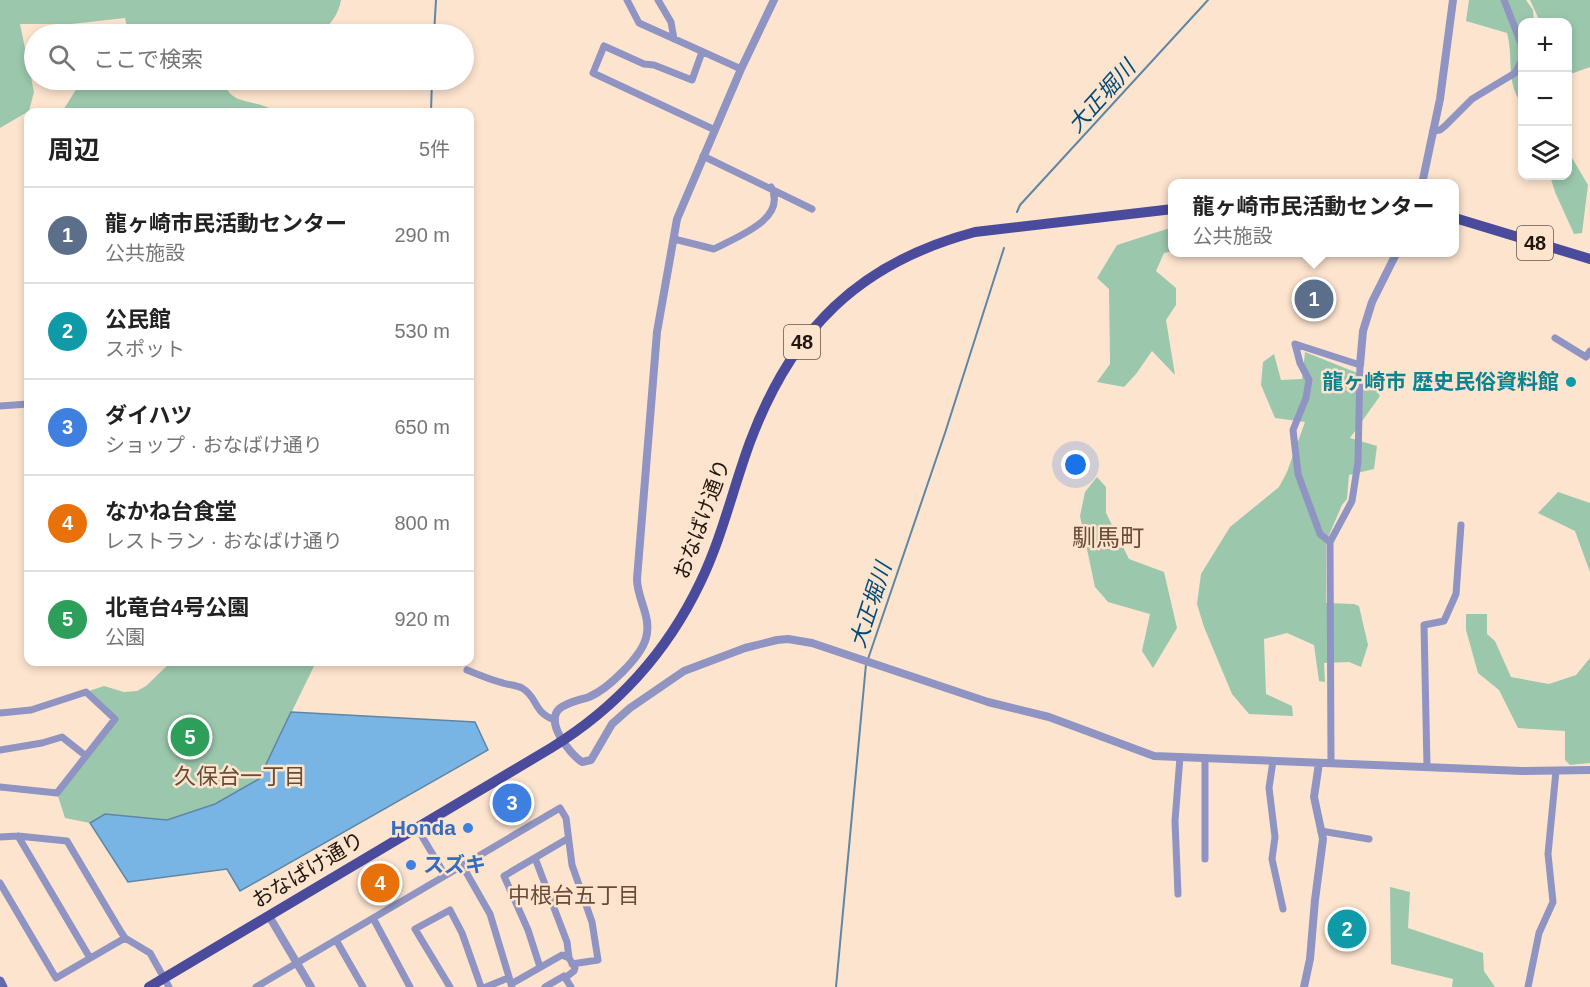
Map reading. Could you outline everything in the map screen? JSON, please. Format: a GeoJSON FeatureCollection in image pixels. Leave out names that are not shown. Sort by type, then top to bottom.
{"type":"FeatureCollection","features":[{"type":"Feature","properties":{"kind":"main road","name":"おなばけ通り"},"geometry":{"type":"LineString","coordinates":[[149,987],[167,982],[269,916],[563,741],[616,700],[653,659],[673,631],[696,591],[714,552],[749,444],[776,382],[814,328],[847,295],[874,275],[904,258],[962,236],[1001,228],[1168,210]]}},
{"type":"Feature","properties":{"kind":"main road","name":"48"},"geometry":{"type":"LineString","coordinates":[[1459,220],[1590,259]]}},
{"type":"Feature","properties":{"kind":"main road"},"geometry":{"type":"LineString","coordinates":[[0,981],[3,987]]}},
{"type":"Feature","properties":{"kind":"street"},"geometry":{"type":"LineString","coordinates":[[627,0],[639,23],[741,69]]}},
{"type":"Feature","properties":{"kind":"street"},"geometry":{"type":"LineString","coordinates":[[658,0],[671,22],[674,39]]}},
{"type":"Feature","properties":{"kind":"street"},"geometry":{"type":"LineString","coordinates":[[774,0],[741,69],[677,219],[657,332],[637,579],[647,620],[646,638],[636,655],[602,690],[563,706],[556,712],[557,729],[574,757],[582,762],[591,760],[612,724],[665,683],[692,668],[745,648],[777,640],[799,640],[988,702],[1049,717],[1154,756],[1590,771]]}},
{"type":"Feature","properties":{"kind":"street"},"geometry":{"type":"LineString","coordinates":[[1423,179],[1440,99],[1453,0]]}},
{"type":"Feature","properties":{"kind":"street"},"geometry":{"type":"LineString","coordinates":[[1504,0],[1518,35]]}},
{"type":"Feature","properties":{"kind":"street"},"geometry":{"type":"LineString","coordinates":[[702,52],[692,80],[654,65],[644,64],[604,46],[593,73],[715,130]]}},
{"type":"Feature","properties":{"kind":"street"},"geometry":{"type":"LineString","coordinates":[[1433,131],[1440,130],[1472,99],[1515,73],[1518,67]]}},
{"type":"Feature","properties":{"kind":"street"},"geometry":{"type":"LineString","coordinates":[[703,156],[813,209]]}},
{"type":"Feature","properties":{"kind":"street"},"geometry":{"type":"LineString","coordinates":[[674,239],[714,249],[768,218],[774,207],[776,196],[771,187]]}},
{"type":"Feature","properties":{"kind":"street"},"geometry":{"type":"LineString","coordinates":[[1330,762],[1330,542],[1352,501],[1358,462],[1363,331],[1372,302],[1394,257]]}},
{"type":"Feature","properties":{"kind":"street"},"geometry":{"type":"LineString","coordinates":[[1555,338],[1586,357],[1590,351]]}},
{"type":"Feature","properties":{"kind":"street"},"geometry":{"type":"LineString","coordinates":[[1330,542],[1320,534],[1298,474],[1293,430],[1306,398],[1309,380],[1300,363],[1295,344],[1360,365]]}},
{"type":"Feature","properties":{"kind":"street"},"geometry":{"type":"LineString","coordinates":[[0,406],[24,404]]}},
{"type":"Feature","properties":{"kind":"street"},"geometry":{"type":"LineString","coordinates":[[1427,766],[1424,625],[1444,621],[1456,594],[1461,525]]}},
{"type":"Feature","properties":{"kind":"street"},"geometry":{"type":"LineString","coordinates":[[467,670],[521,687],[531,695],[545,717],[555,720]]}},
{"type":"Feature","properties":{"kind":"street"},"geometry":{"type":"LineString","coordinates":[[0,713],[30,710],[86,692],[115,719],[57,794],[0,788]]}},
{"type":"Feature","properties":{"kind":"street"},"geometry":{"type":"LineString","coordinates":[[0,750],[62,737],[87,756]]}},
{"type":"Feature","properties":{"kind":"street"},"geometry":{"type":"LineString","coordinates":[[1178,894],[1175,821],[1180,757]]}},
{"type":"Feature","properties":{"kind":"street"},"geometry":{"type":"LineString","coordinates":[[1205,759],[1205,859]]}},
{"type":"Feature","properties":{"kind":"street"},"geometry":{"type":"LineString","coordinates":[[1273,761],[1269,788],[1275,837],[1272,859],[1283,909]]}},
{"type":"Feature","properties":{"kind":"street"},"geometry":{"type":"LineString","coordinates":[[1304,987],[1310,959],[1323,839],[1314,797],[1319,763]]}},
{"type":"Feature","properties":{"kind":"street"},"geometry":{"type":"LineString","coordinates":[[1528,987],[1539,933],[1553,902],[1548,854],[1556,771]]}},
{"type":"Feature","properties":{"kind":"street"},"geometry":{"type":"LineString","coordinates":[[256,987],[560,808],[566,818],[567,839],[575,878],[592,922],[598,960],[571,961],[562,955],[511,983],[486,987]]}},
{"type":"Feature","properties":{"kind":"street"},"geometry":{"type":"LineString","coordinates":[[417,828],[445,875]]}},
{"type":"Feature","properties":{"kind":"street"},"geometry":{"type":"LineString","coordinates":[[1321,831],[1369,839]]}},
{"type":"Feature","properties":{"kind":"street"},"geometry":{"type":"LineString","coordinates":[[18,836],[90,958]]}},
{"type":"Feature","properties":{"kind":"street"},"geometry":{"type":"LineString","coordinates":[[0,837],[18,836],[67,841],[125,938],[150,953],[167,982]]}},
{"type":"Feature","properties":{"kind":"street"},"geometry":{"type":"LineString","coordinates":[[540,967],[528,930],[504,876],[567,839]]}},
{"type":"Feature","properties":{"kind":"street"},"geometry":{"type":"LineString","coordinates":[[536,858],[567,942],[574,971],[545,987]]}},
{"type":"Feature","properties":{"kind":"street"},"geometry":{"type":"LineString","coordinates":[[462,865],[490,914],[511,983]]}},
{"type":"Feature","properties":{"kind":"street"},"geometry":{"type":"LineString","coordinates":[[0,883],[56,978],[125,938]]}},
{"type":"Feature","properties":{"kind":"street"},"geometry":{"type":"LineString","coordinates":[[450,987],[415,930],[450,910],[462,933],[481,987]]}},
{"type":"Feature","properties":{"kind":"street"},"geometry":{"type":"LineString","coordinates":[[269,916],[311,987]]}},
{"type":"Feature","properties":{"kind":"street"},"geometry":{"type":"LineString","coordinates":[[373,918],[410,987]]}},
{"type":"Feature","properties":{"kind":"street"},"geometry":{"type":"LineString","coordinates":[[336,940],[363,987]]}},
{"type":"Feature","properties":{"kind":"street"},"geometry":{"type":"LineString","coordinates":[[565,978],[571,987]]}},
{"type":"Feature","properties":{"kind":"green space"},"geometry":{"type":"Polygon","coordinates":[[[0,0],[341,0],[329,24],[126,24],[125,18],[71,24],[20,24],[24,43],[24,90],[34,90],[34,92],[30,108],[24,108],[24,114],[0,128],[0,0]]]}},
{"type":"Feature","properties":{"kind":"green space"},"geometry":{"type":"Polygon","coordinates":[[[1469,0],[1526,0],[1533,10],[1534,18],[1518,18],[1518,97],[1513,87],[1507,33],[1466,21],[1469,0]]]}},
{"type":"Feature","properties":{"kind":"green space"},"geometry":{"type":"Polygon","coordinates":[[[1530,0],[1590,0],[1590,67],[1572,74],[1572,18],[1538,18],[1530,0]]]}},
{"type":"Feature","properties":{"kind":"green space"},"geometry":{"type":"Polygon","coordinates":[[[76,90],[228,90],[237,98],[269,108],[64,108],[76,90]]]}},
{"type":"Feature","properties":{"kind":"green space"},"geometry":{"type":"Polygon","coordinates":[[[1572,158],[1588,185],[1582,233],[1574,234],[1551,180],[1572,180],[1572,158]]]}},
{"type":"Feature","properties":{"kind":"green space"},"geometry":{"type":"Polygon","coordinates":[[[1168,229],[1168,252],[1164,253],[1156,271],[1176,288],[1176,305],[1166,320],[1175,375],[1152,351],[1124,387],[1097,382],[1110,364],[1109,289],[1097,278],[1117,245],[1168,229]]]}},
{"type":"Feature","properties":{"kind":"green space"},"geometry":{"type":"Polygon","coordinates":[[[1305,352],[1370,378],[1380,396],[1350,438],[1377,446],[1374,469],[1349,475],[1347,499],[1342,505],[1326,542],[1326,603],[1359,606],[1368,645],[1361,667],[1349,662],[1324,663],[1325,682],[1319,681],[1314,645],[1287,633],[1264,639],[1266,694],[1292,706],[1293,716],[1249,714],[1232,694],[1204,627],[1197,604],[1201,574],[1230,527],[1279,487],[1287,472],[1305,422],[1275,418],[1261,385],[1263,362],[1274,354],[1281,380],[1302,379],[1305,352]]]}},
{"type":"Feature","properties":{"kind":"green space"},"geometry":{"type":"Polygon","coordinates":[[[1097,477],[1106,487],[1106,513],[1129,559],[1164,572],[1177,628],[1153,668],[1142,651],[1150,614],[1108,602],[1095,587],[1080,516],[1085,492],[1097,477]]]}},
{"type":"Feature","properties":{"kind":"green space"},"geometry":{"type":"Polygon","coordinates":[[[1558,492],[1590,503],[1590,572],[1575,531],[1538,513],[1558,492]]]}},
{"type":"Feature","properties":{"kind":"green space"},"geometry":{"type":"Polygon","coordinates":[[[1466,614],[1487,614],[1487,634],[1495,641],[1511,677],[1549,684],[1576,675],[1590,658],[1590,763],[1570,765],[1565,760],[1565,731],[1518,728],[1499,690],[1478,673],[1466,630],[1466,614]]]}},
{"type":"Feature","properties":{"kind":"green space"},"geometry":{"type":"Polygon","coordinates":[[[167,666],[314,666],[259,779],[215,804],[167,820],[105,814],[90,823],[65,818],[57,793],[115,719],[86,692],[104,686],[124,692],[137,691],[146,686],[167,666]]]}},
{"type":"Feature","properties":{"kind":"green space"},"geometry":{"type":"Polygon","coordinates":[[[1390,887],[1410,892],[1408,928],[1483,953],[1484,971],[1495,987],[1452,987],[1453,979],[1391,964],[1390,887]]]}},
{"type":"Feature","properties":{"kind":"water"},"geometry":{"type":"Polygon","coordinates":[[[291,712],[475,722],[488,750],[240,891],[227,869],[128,882],[90,823],[105,814],[167,820],[215,804],[259,779],[291,712]]]}},
{"type":"Feature","properties":{"kind":"waterway"},"geometry":{"type":"LineString","coordinates":[[435,24],[436,0]]}},
{"type":"Feature","properties":{"kind":"waterway","name":"大正堀川"},"geometry":{"type":"LineString","coordinates":[[1017,212],[1020,205],[1208,0]]}},
{"type":"Feature","properties":{"kind":"waterway"},"geometry":{"type":"LineString","coordinates":[[431,108],[432,90]]}},
{"type":"Feature","properties":{"kind":"waterway","name":"大正堀川"},"geometry":{"type":"LineString","coordinates":[[868,659],[945,433],[1004,248]]}},
{"type":"Feature","properties":{"kind":"waterway","name":"大正堀川"},"geometry":{"type":"LineString","coordinates":[[836,987],[866,664]]}},
{"type":"Feature","properties":{"kind":"place","name":"龍ヶ崎市民活動センター"},"geometry":{"type":"Point","coordinates":[1314,299]}},
{"type":"Feature","properties":{"kind":"place","name":"龍ヶ崎市 歴史民俗資料館"},"geometry":{"type":"Point","coordinates":[1571,382]}},
{"type":"Feature","properties":{"kind":"place","name":"北竜台4号公園"},"geometry":{"type":"Point","coordinates":[190,737]}},
{"type":"Feature","properties":{"kind":"place","name":"ダイハツ"},"geometry":{"type":"Point","coordinates":[512,803]}},
{"type":"Feature","properties":{"kind":"place","name":"Honda"},"geometry":{"type":"Point","coordinates":[468,828]}},
{"type":"Feature","properties":{"kind":"place","name":"スズキ"},"geometry":{"type":"Point","coordinates":[411,865]}},
{"type":"Feature","properties":{"kind":"place","name":"なかね台食堂"},"geometry":{"type":"Point","coordinates":[380,883]}},
{"type":"Feature","properties":{"kind":"place","name":"公民館"},"geometry":{"type":"Point","coordinates":[1347,929]}},
{"type":"Feature","properties":{"kind":"district","name":"馴馬町"},"geometry":{"type":"Point","coordinates":[1108,538]}},
{"type":"Feature","properties":{"kind":"district","name":"久保台一丁目"},"geometry":{"type":"Point","coordinates":[240,776]}},
{"type":"Feature","properties":{"kind":"district","name":"中根台五丁目"},"geometry":{"type":"Point","coordinates":[574,895]}}]}
